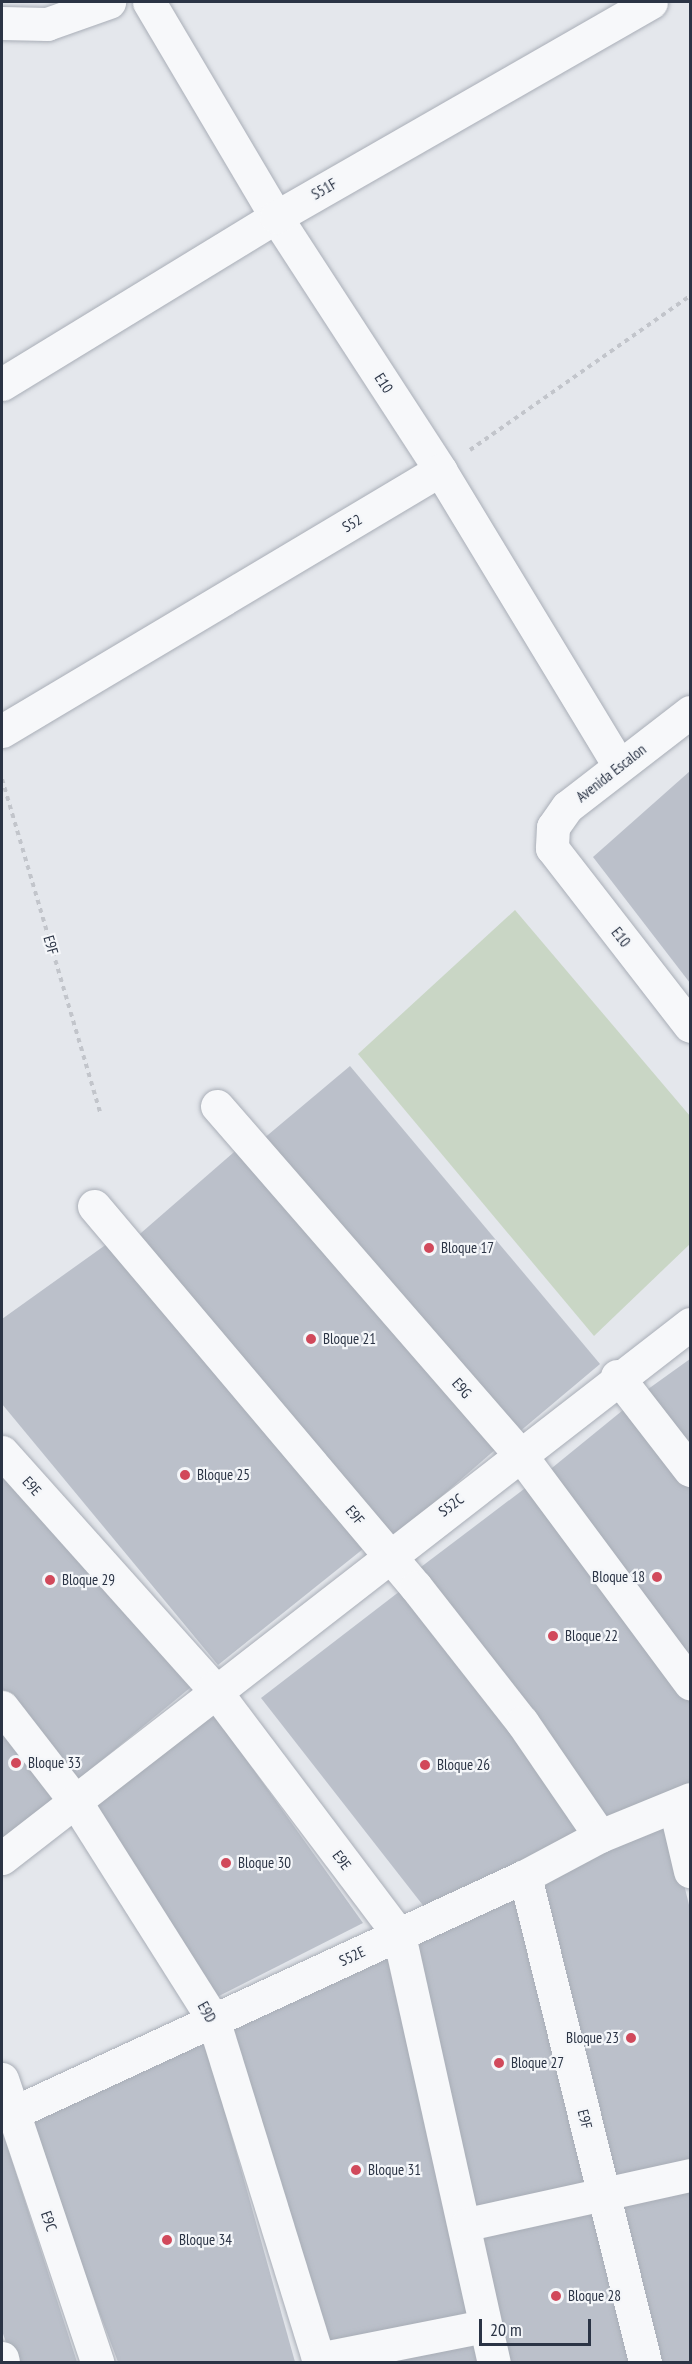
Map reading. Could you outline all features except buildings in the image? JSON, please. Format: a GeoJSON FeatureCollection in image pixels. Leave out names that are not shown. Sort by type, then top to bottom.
{"type":"FeatureCollection","features":[{"type":"Feature","properties":{"kind":"street"},"geometry":{"type":"LineString","coordinates":[[2,23],[47,24],[109,2]]}},
{"type":"Feature","properties":{"kind":"street","name":"E10"},"geometry":{"type":"LineString","coordinates":[[149,2],[276,217],[440,470],[619,765]]}},
{"type":"Feature","properties":{"kind":"street","name":"S51F"},"geometry":{"type":"LineString","coordinates":[[2,384],[276,217],[651,2]]}},
{"type":"Feature","properties":{"kind":"street","name":"S52"},"geometry":{"type":"LineString","coordinates":[[2,731],[440,470]]}},
{"type":"Feature","properties":{"kind":"street","name":"Avenida Escalon"},"geometry":{"type":"LineString","coordinates":[[552,848],[554,827],[567,807],[690,712]]}},
{"type":"Feature","properties":{"kind":"street","name":"E10"},"geometry":{"type":"LineString","coordinates":[[552,848],[690,1026]]}},
{"type":"Feature","properties":{"kind":"street","name":"E9G"},"geometry":{"type":"LineString","coordinates":[[217,1107],[519,1454],[690,1683]]}},
{"type":"Feature","properties":{"kind":"street","name":"E9F"},"geometry":{"type":"LineString","coordinates":[[93,1206],[388,1554],[522,1722],[600,1836]]}},
{"type":"Feature","properties":{"kind":"street","name":"S52C"},"geometry":{"type":"LineString","coordinates":[[2,1858],[213,1688],[519,1454],[617,1376],[690,1324]]}},
{"type":"Feature","properties":{"kind":"street"},"geometry":{"type":"LineString","coordinates":[[617,1376],[690,1470]]}},
{"type":"Feature","properties":{"kind":"street","name":"E9E"},"geometry":{"type":"LineString","coordinates":[[2,1452],[213,1688],[399,1935],[466,2224],[494,2362]]}},
{"type":"Feature","properties":{"kind":"street","name":"E9D"},"geometry":{"type":"LineString","coordinates":[[2,1707],[75,1801],[213,2019],[319,2361]]}},
{"type":"Feature","properties":{"kind":"street"},"geometry":{"type":"LineString","coordinates":[[683,1803],[690,1871]]}},
{"type":"Feature","properties":{"kind":"street","name":"S52E"},"geometry":{"type":"LineString","coordinates":[[13,2112],[525,1876],[600,1836],[683,1803]]}},
{"type":"Feature","properties":{"kind":"street","name":"E9F"},"geometry":{"type":"LineString","coordinates":[[525,1876],[645,2362]]}},
{"type":"Feature","properties":{"kind":"street","name":"E9C"},"geometry":{"type":"LineString","coordinates":[[2,2079],[97,2362]]}},
{"type":"Feature","properties":{"kind":"street"},"geometry":{"type":"LineString","coordinates":[[466,2224],[690,2175]]}},
{"type":"Feature","properties":{"kind":"street"},"geometry":{"type":"LineString","coordinates":[[319,2361],[485,2326]]}},
{"type":"Feature","properties":{"kind":"path"},"geometry":{"type":"LineString","coordinates":[[440,470],[690,296]]}},
{"type":"Feature","properties":{"kind":"path","name":"E9F"},"geometry":{"type":"LineString","coordinates":[[2,779],[100,1112]]}},
{"type":"Feature","properties":{"kind":"green space"},"geometry":{"type":"Polygon","coordinates":[[[515,910],[690,1116],[690,1244],[594,1336],[358,1054],[515,910]]]}},
{"type":"Feature","properties":{"kind":"place","name":"Bloque 17"},"geometry":{"type":"Point","coordinates":[429,1248]}},
{"type":"Feature","properties":{"kind":"place","name":"Bloque 21"},"geometry":{"type":"Point","coordinates":[311,1339]}},
{"type":"Feature","properties":{"kind":"place","name":"Bloque 25"},"geometry":{"type":"Point","coordinates":[185,1475]}},
{"type":"Feature","properties":{"kind":"place","name":"Bloque 18"},"geometry":{"type":"Point","coordinates":[657,1577]}},
{"type":"Feature","properties":{"kind":"place","name":"Bloque 29"},"geometry":{"type":"Point","coordinates":[50,1580]}},
{"type":"Feature","properties":{"kind":"place","name":"Bloque 22"},"geometry":{"type":"Point","coordinates":[553,1636]}},
{"type":"Feature","properties":{"kind":"place","name":"Bloque 33"},"geometry":{"type":"Point","coordinates":[16,1763]}},
{"type":"Feature","properties":{"kind":"place","name":"Bloque 26"},"geometry":{"type":"Point","coordinates":[425,1765]}},
{"type":"Feature","properties":{"kind":"place","name":"Bloque 30"},"geometry":{"type":"Point","coordinates":[226,1863]}},
{"type":"Feature","properties":{"kind":"place","name":"Bloque 23"},"geometry":{"type":"Point","coordinates":[631,2038]}},
{"type":"Feature","properties":{"kind":"place","name":"Bloque 27"},"geometry":{"type":"Point","coordinates":[499,2063]}},
{"type":"Feature","properties":{"kind":"place","name":"Bloque 31"},"geometry":{"type":"Point","coordinates":[356,2170]}},
{"type":"Feature","properties":{"kind":"place","name":"Bloque 34"},"geometry":{"type":"Point","coordinates":[167,2240]}},
{"type":"Feature","properties":{"kind":"place","name":"Bloque 28"},"geometry":{"type":"Point","coordinates":[556,2296]}}]}
